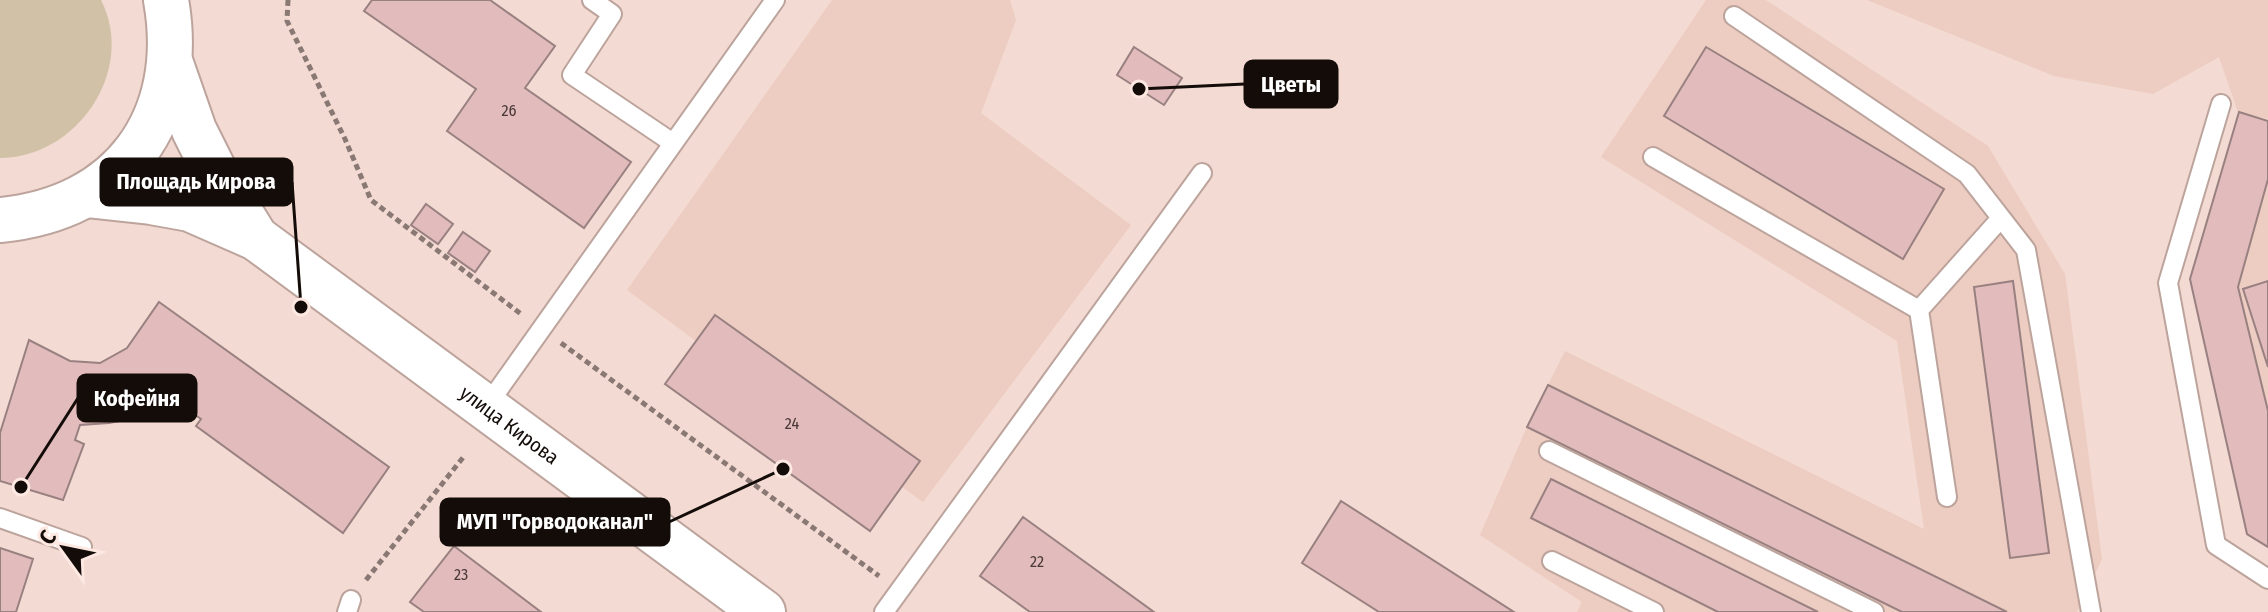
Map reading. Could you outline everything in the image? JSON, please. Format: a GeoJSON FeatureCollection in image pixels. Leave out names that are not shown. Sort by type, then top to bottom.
{"type":"FeatureCollection","features":[{"type":"Feature","properties":{"kind":"main road"},"geometry":{"type":"LineString","coordinates":[[9,224],[57,209],[86,195],[113,176],[140,143],[152,125],[164,96],[171,64],[171,32],[166,0]]}},
{"type":"Feature","properties":{"kind":"main road","name":"улица Кирова"},"geometry":{"type":"LineString","coordinates":[[171,64],[194,130],[214,170],[256,238]]}},
{"type":"Feature","properties":{"kind":"main road","name":"улица Кирова"},"geometry":{"type":"LineString","coordinates":[[86,195],[190,209],[256,238],[763,612]]}},
{"type":"Feature","properties":{"kind":"lane"},"geometry":{"type":"LineString","coordinates":[[592,0],[612,14],[572,75],[673,143]]}},
{"type":"Feature","properties":{"kind":"lane"},"geometry":{"type":"LineString","coordinates":[[486,407],[775,0]]}},
{"type":"Feature","properties":{"kind":"lane"},"geometry":{"type":"LineString","coordinates":[[1734,16],[1967,174],[2026,250],[2091,612]]}},
{"type":"Feature","properties":{"kind":"lane"},"geometry":{"type":"LineString","coordinates":[[2221,104],[2168,283],[2216,545],[2268,579]]}},
{"type":"Feature","properties":{"kind":"lane"},"geometry":{"type":"LineString","coordinates":[[1653,157],[1919,310]]}},
{"type":"Feature","properties":{"kind":"lane"},"geometry":{"type":"LineString","coordinates":[[884,612],[1202,173]]}},
{"type":"Feature","properties":{"kind":"lane"},"geometry":{"type":"LineString","coordinates":[[1919,310],[2001,218]]}},
{"type":"Feature","properties":{"kind":"lane"},"geometry":{"type":"LineString","coordinates":[[1919,310],[1947,497]]}},
{"type":"Feature","properties":{"kind":"lane"},"geometry":{"type":"LineString","coordinates":[[1549,451],[1874,612]]}},
{"type":"Feature","properties":{"kind":"lane"},"geometry":{"type":"LineString","coordinates":[[0,518],[82,547]]}},
{"type":"Feature","properties":{"kind":"lane"},"geometry":{"type":"LineString","coordinates":[[1552,561],[1654,612]]}},
{"type":"Feature","properties":{"kind":"path"},"geometry":{"type":"LineString","coordinates":[[288,0],[287,21],[371,200],[541,329],[899,591]]}},
{"type":"Feature","properties":{"kind":"path"},"geometry":{"type":"LineString","coordinates":[[349,606],[465,455]]}},
{"type":"Feature","properties":{"kind":"shaded area"},"geometry":{"type":"Polygon","coordinates":[[[0,0],[101,0],[110,27],[111,55],[105,81],[92,106],[75,127],[53,143],[28,154],[0,158],[0,0]]]}},
{"type":"Feature","properties":{"kind":"shaded area"},"geometry":{"type":"Polygon","coordinates":[[[832,0],[1010,0],[1016,20],[981,113],[1131,225],[923,502],[902,487],[919,461],[714,316],[696,341],[627,290],[832,0]]]}},
{"type":"Feature","properties":{"kind":"shaded area"},"geometry":{"type":"Polygon","coordinates":[[[1706,0],[1766,0],[1988,146],[2065,274],[2102,559],[2077,612],[1577,612],[1582,602],[1480,535],[1527,427],[1565,351],[1924,529],[1897,341],[1601,157],[1706,0]]]}},
{"type":"Feature","properties":{"kind":"shaded area"},"geometry":{"type":"Polygon","coordinates":[[[1867,0],[2268,0],[2268,119],[2238,112],[2219,57],[2153,94],[2054,76],[1867,0]]]}},
{"type":"Feature","properties":{"kind":"shaded area"},"geometry":{"type":"Polygon","coordinates":[[[2268,176],[2268,411],[2238,287],[2268,176]]]}},
{"type":"Feature","properties":{"kind":"building"},"geometry":{"type":"Polygon","coordinates":[[[372,0],[490,0],[555,46],[525,88],[631,162],[584,228],[447,131],[476,89],[364,11],[372,0]]]}},
{"type":"Feature","properties":{"kind":"building"},"geometry":{"type":"Polygon","coordinates":[[[1134,47],[1182,78],[1164,105],[1117,75],[1134,47]]]}},
{"type":"Feature","properties":{"kind":"building"},"geometry":{"type":"Polygon","coordinates":[[[1706,47],[1944,189],[1903,259],[1664,116],[1706,47]]]}},
{"type":"Feature","properties":{"kind":"building"},"geometry":{"type":"Polygon","coordinates":[[[2239,112],[2268,121],[2268,179],[2238,287],[2268,411],[2268,547],[2247,534],[2190,279],[2239,112]]]}},
{"type":"Feature","properties":{"kind":"building"},"geometry":{"type":"Polygon","coordinates":[[[426,204],[453,224],[438,244],[411,225],[426,204]]]}},
{"type":"Feature","properties":{"kind":"building"},"geometry":{"type":"Polygon","coordinates":[[[463,232],[490,251],[475,272],[448,253],[463,232]]]}},
{"type":"Feature","properties":{"kind":"building"},"geometry":{"type":"Polygon","coordinates":[[[2013,281],[2049,553],[2010,558],[1974,287],[2013,281]]]}},
{"type":"Feature","properties":{"kind":"building"},"geometry":{"type":"Polygon","coordinates":[[[2268,281],[2268,367],[2243,289],[2268,281]]]}},
{"type":"Feature","properties":{"kind":"building"},"geometry":{"type":"Polygon","coordinates":[[[159,302],[389,467],[343,533],[196,426],[201,419],[166,394],[125,420],[80,425],[75,440],[84,444],[63,500],[0,481],[0,433],[29,340],[70,361],[100,363],[127,348],[159,302]]]}},
{"type":"Feature","properties":{"kind":"building"},"geometry":{"type":"Polygon","coordinates":[[[715,315],[920,461],[870,531],[665,384],[715,315]]]}},
{"type":"Feature","properties":{"kind":"building"},"geometry":{"type":"Polygon","coordinates":[[[1548,385],[2007,612],[1902,612],[1527,427],[1548,385]]]}},
{"type":"Feature","properties":{"kind":"building"},"geometry":{"type":"Polygon","coordinates":[[[1551,479],[1818,612],[1718,612],[1531,518],[1551,479]]]}},
{"type":"Feature","properties":{"kind":"building"},"geometry":{"type":"Polygon","coordinates":[[[1341,501],[1514,612],[1379,612],[1302,563],[1341,501]]]}},
{"type":"Feature","properties":{"kind":"building"},"geometry":{"type":"Polygon","coordinates":[[[1023,517],[1154,612],[1030,612],[980,576],[1023,517]]]}},
{"type":"Feature","properties":{"kind":"building"},"geometry":{"type":"Polygon","coordinates":[[[454,546],[541,612],[424,612],[410,602],[454,546]]]}},
{"type":"Feature","properties":{"kind":"building"},"geometry":{"type":"Polygon","coordinates":[[[0,548],[33,559],[16,612],[0,612],[0,548]]]}},
{"type":"Feature","properties":{"kind":"place","name":"Цветы"},"geometry":{"type":"Point","coordinates":[1139,89]}},
{"type":"Feature","properties":{"kind":"place","name":"Площадь Кирова"},"geometry":{"type":"Point","coordinates":[301,307]}},
{"type":"Feature","properties":{"kind":"place","name":"МУП \"Горводоканал\""},"geometry":{"type":"Point","coordinates":[783,469]}},
{"type":"Feature","properties":{"kind":"place","name":"Кофейня"},"geometry":{"type":"Point","coordinates":[21,487]}}]}
